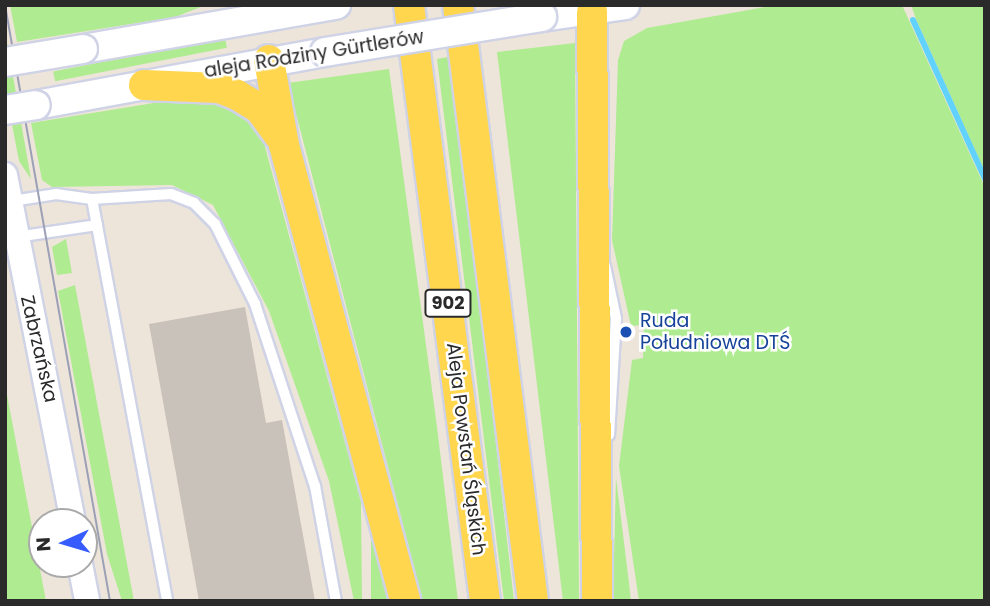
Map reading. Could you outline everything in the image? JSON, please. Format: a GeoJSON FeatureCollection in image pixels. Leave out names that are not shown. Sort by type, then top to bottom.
{"type":"FeatureCollection","features":[{"type":"Feature","properties":{"kind":"main road"},"geometry":{"type":"LineString","coordinates":[[213,25],[234,5]]}},
{"type":"Feature","properties":{"kind":"main road","name":"Aleja Powstań Śląskich"},"geometry":{"type":"LineString","coordinates":[[409,5],[485,601]]}},
{"type":"Feature","properties":{"kind":"main road","name":"902"},"geometry":{"type":"LineString","coordinates":[[458,5],[533,601]]}},
{"type":"Feature","properties":{"kind":"main road","name":"aleja Rodziny Gürtlerów"},"geometry":{"type":"LineString","coordinates":[[5,110],[269,60],[625,5]]}},
{"type":"Feature","properties":{"kind":"main road"},"geometry":{"type":"LineString","coordinates":[[5,62],[213,25],[263,11],[325,7]]}},
{"type":"Feature","properties":{"kind":"main road"},"geometry":{"type":"LineString","coordinates":[[591,9],[597,601]]}},
{"type":"Feature","properties":{"kind":"main road"},"geometry":{"type":"LineString","coordinates":[[263,11],[284,145],[405,601]]}},
{"type":"Feature","properties":{"kind":"main road"},"geometry":{"type":"LineString","coordinates":[[144,85],[219,88],[237,95],[259,108],[284,145]]}},
{"type":"Feature","properties":{"kind":"street","name":"Zabrzańska"},"geometry":{"type":"LineString","coordinates":[[7,184],[13,247],[70,508]]}},
{"type":"Feature","properties":{"kind":"street"},"geometry":{"type":"LineString","coordinates":[[83,578],[87,601]]}},
{"type":"Feature","properties":{"kind":"lane"},"geometry":{"type":"LineString","coordinates":[[7,184],[92,199],[171,194],[194,203],[215,224],[255,303],[315,486],[336,601]]}},
{"type":"Feature","properties":{"kind":"lane"},"geometry":{"type":"LineString","coordinates":[[92,199],[167,601]]}},
{"type":"Feature","properties":{"kind":"lane"},"geometry":{"type":"LineString","coordinates":[[13,247],[97,225]]}},
{"type":"Feature","properties":{"kind":"green space"},"geometry":{"type":"Polygon","coordinates":[[[10,5],[206,5],[175,17],[17,42],[10,5]]]}},
{"type":"Feature","properties":{"kind":"green space"},"geometry":{"type":"Polygon","coordinates":[[[776,5],[902,5],[983,183],[985,601],[639,601],[619,466],[632,360],[643,358],[644,325],[631,326],[612,240],[618,60],[624,41],[647,28],[776,5]]]}},
{"type":"Feature","properties":{"kind":"green space"},"geometry":{"type":"Polygon","coordinates":[[[911,5],[985,5],[985,172],[916,19],[911,5]]]}},
{"type":"Feature","properties":{"kind":"green space"},"geometry":{"type":"Polygon","coordinates":[[[5,31],[31,179],[19,161],[5,88],[5,31]]]}},
{"type":"Feature","properties":{"kind":"green space"},"geometry":{"type":"Polygon","coordinates":[[[225,38],[227,48],[55,81],[53,71],[225,38]]]}},
{"type":"Feature","properties":{"kind":"green space"},"geometry":{"type":"Polygon","coordinates":[[[575,43],[579,601],[563,601],[497,52],[575,43]]]}},
{"type":"Feature","properties":{"kind":"green space"},"geometry":{"type":"Polygon","coordinates":[[[448,57],[468,202],[514,601],[504,601],[437,59],[448,57]]]}},
{"type":"Feature","properties":{"kind":"green space"},"geometry":{"type":"Polygon","coordinates":[[[389,69],[458,601],[423,601],[288,83],[389,69]]]}},
{"type":"Feature","properties":{"kind":"green space"},"geometry":{"type":"Polygon","coordinates":[[[178,99],[207,100],[232,110],[253,125],[264,143],[361,502],[362,601],[354,601],[329,481],[269,311],[213,205],[172,185],[52,187],[42,180],[31,123],[178,99]]]}},
{"type":"Feature","properties":{"kind":"green space"},"geometry":{"type":"Polygon","coordinates":[[[66,239],[72,273],[57,275],[52,247],[66,239]]]}},
{"type":"Feature","properties":{"kind":"green space"},"geometry":{"type":"Polygon","coordinates":[[[75,285],[134,601],[122,601],[107,554],[58,291],[75,285]]]}},
{"type":"Feature","properties":{"kind":"green space"},"geometry":{"type":"Polygon","coordinates":[[[5,384],[28,508],[28,578],[42,578],[46,601],[5,601],[5,384]]]}},
{"type":"Feature","properties":{"kind":"green space"},"geometry":{"type":"Polygon","coordinates":[[[616,478],[629,583],[631,601],[613,601],[616,478]]]}},
{"type":"Feature","properties":{"kind":"green space"},"geometry":{"type":"Polygon","coordinates":[[[371,509],[395,601],[371,601],[371,509]]]}},
{"type":"Feature","properties":{"kind":"building"},"geometry":{"type":"Polygon","coordinates":[[[245,307],[266,423],[282,420],[315,601],[199,601],[149,324],[245,307]]]}},
{"type":"Feature","properties":{"kind":"waterway"},"geometry":{"type":"LineString","coordinates":[[913,20],[985,179]]}},
{"type":"Feature","properties":{"kind":"tram line"},"geometry":{"type":"LineString","coordinates":[[5,5],[110,601]]}},
{"type":"Feature","properties":{"kind":"place","name":"Ruda Południowa DTŚ"},"geometry":{"type":"Point","coordinates":[626,332]}}]}
